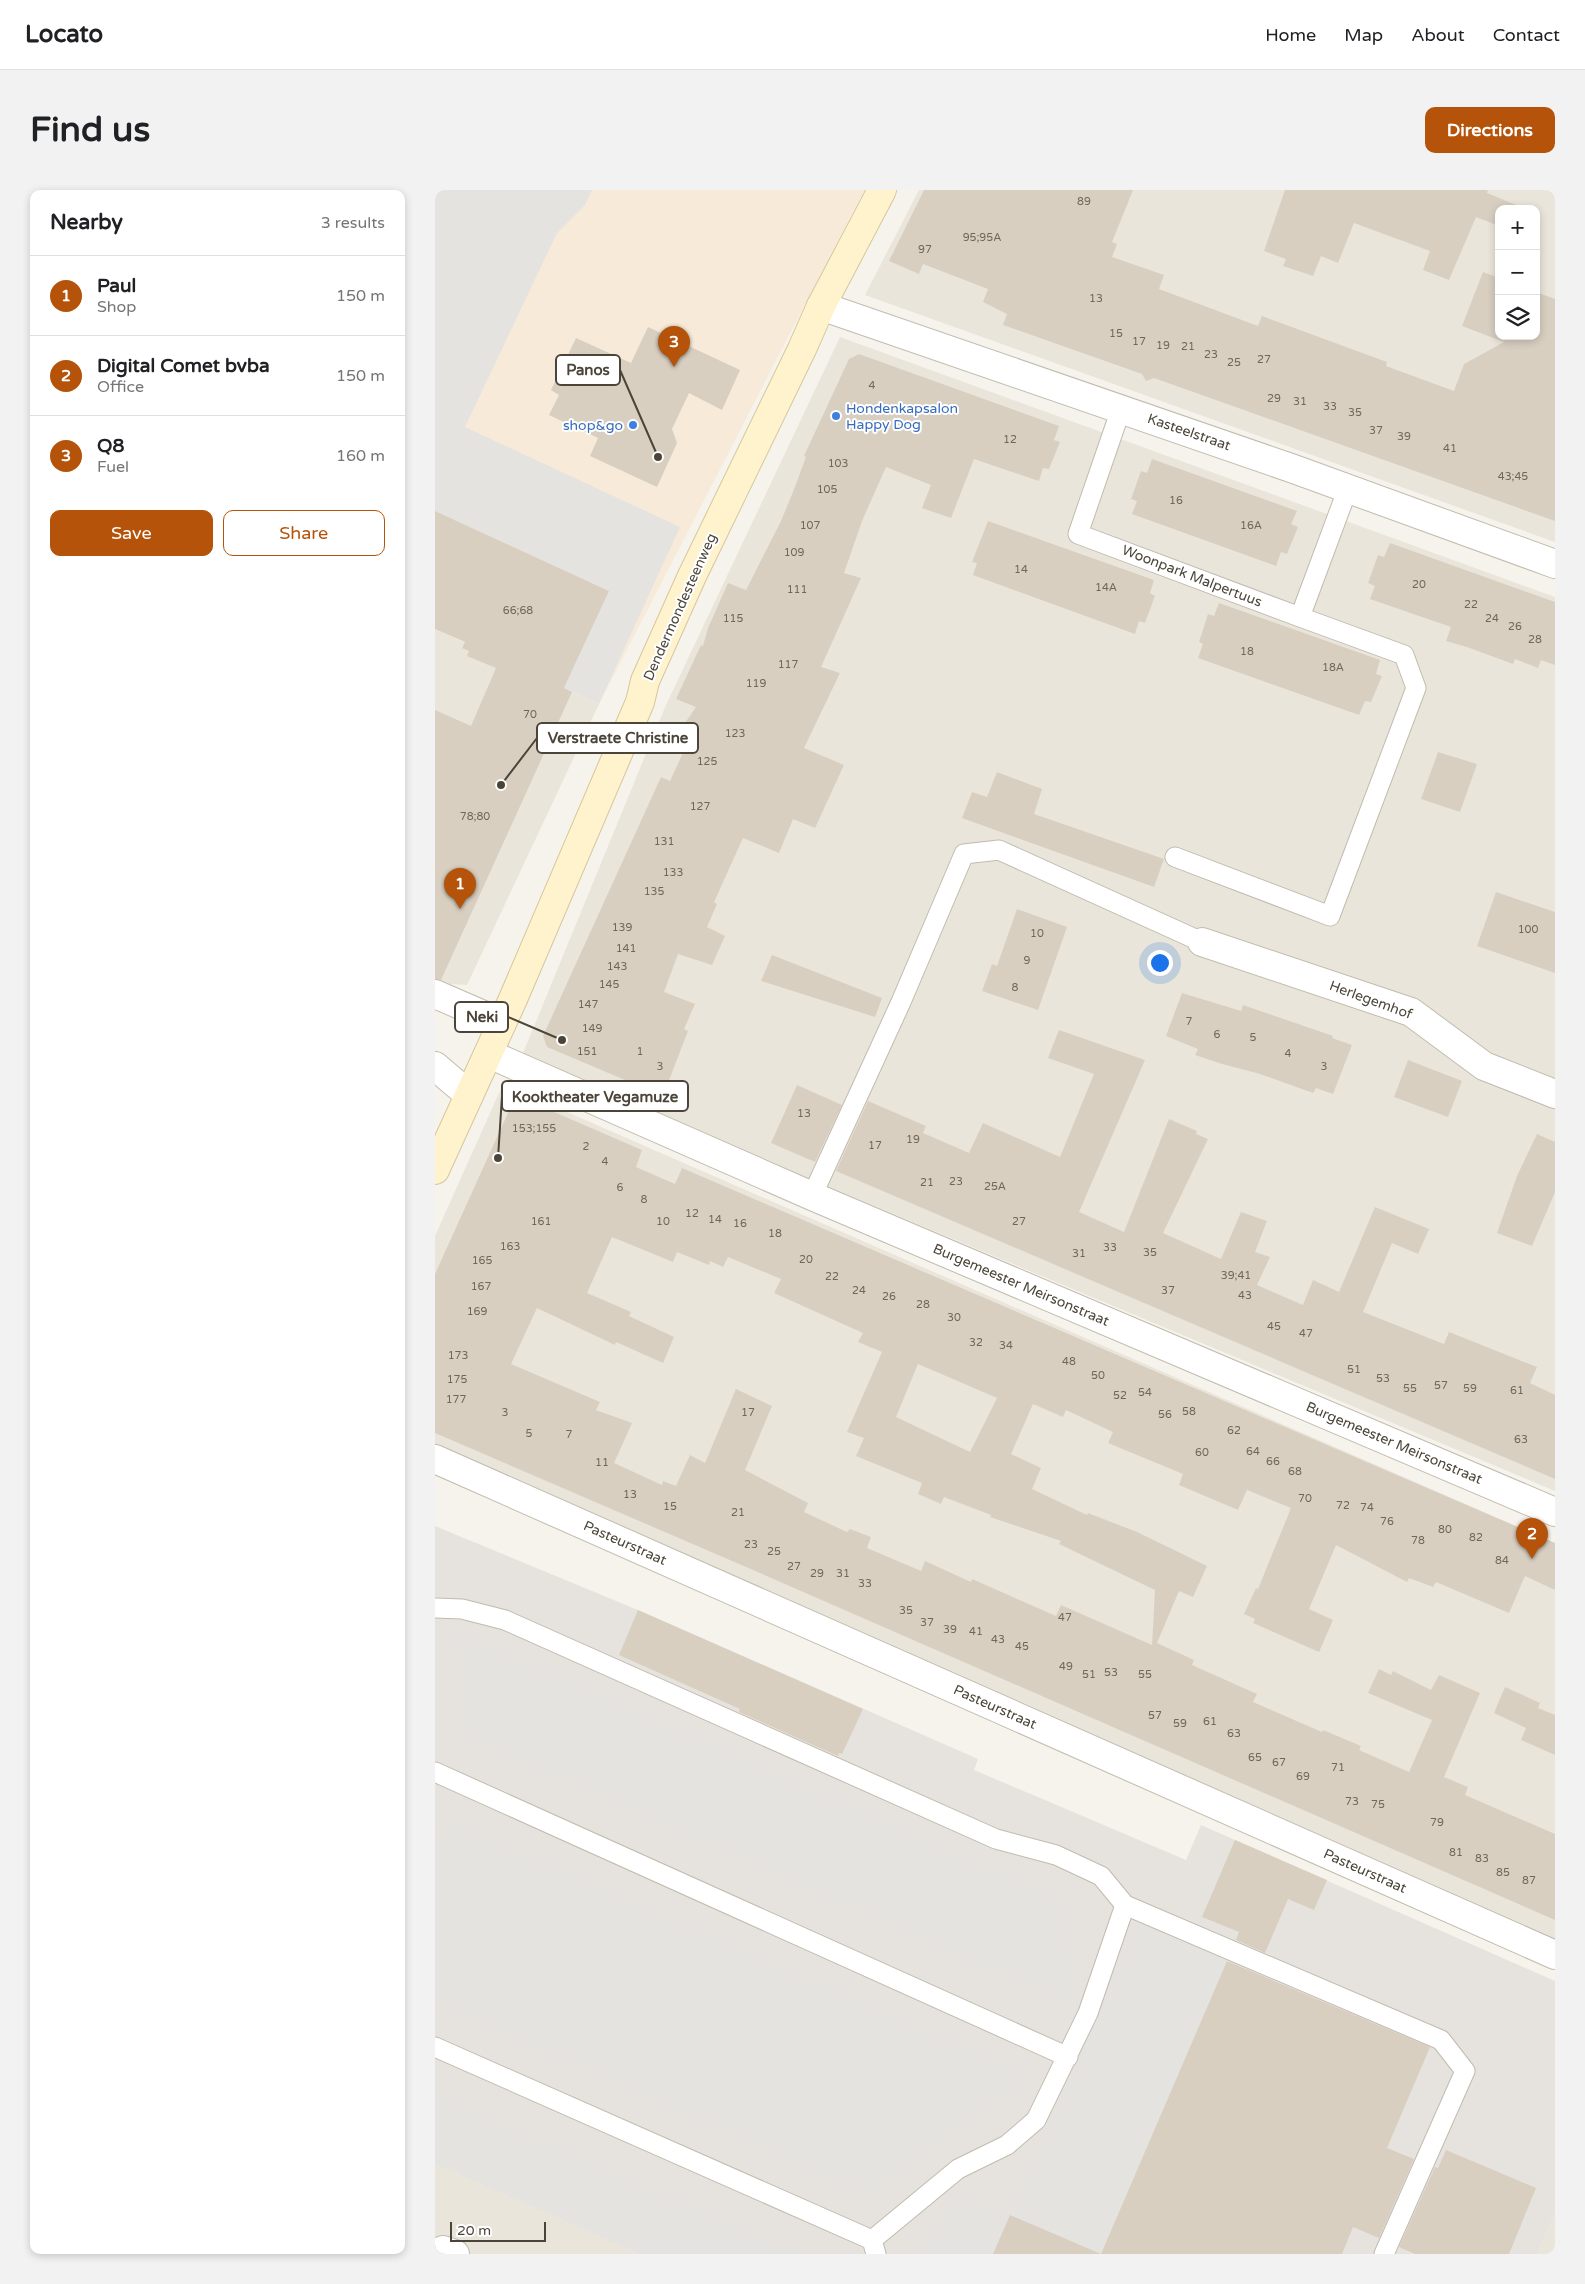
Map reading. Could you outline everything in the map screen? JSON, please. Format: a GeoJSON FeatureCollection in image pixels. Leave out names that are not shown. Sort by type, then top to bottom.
{"type":"FeatureCollection","features":[{"type":"Feature","properties":{"kind":"main road","name":"Dendermondesteenweg"},"geometry":{"type":"LineString","coordinates":[[435,1170],[489,1054],[625,739],[640,702],[645,681],[692,576],[821,306],[882,190]]}},
{"type":"Feature","properties":{"kind":"street","name":"Kasteelstraat"},"geometry":{"type":"LineString","coordinates":[[821,306],[1348,488],[1555,564]]}},
{"type":"Feature","properties":{"kind":"street","name":"Herlegemhof"},"geometry":{"type":"LineString","coordinates":[[1202,942],[1411,1012],[1484,1066],[1555,1094]]}},
{"type":"Feature","properties":{"kind":"street"},"geometry":{"type":"LineString","coordinates":[[435,994],[502,1023]]}},
{"type":"Feature","properties":{"kind":"street","name":"Burgemeester Meirsonstraat"},"geometry":{"type":"LineString","coordinates":[[489,1054],[812,1196],[1555,1512]]}},
{"type":"Feature","properties":{"kind":"street"},"geometry":{"type":"LineString","coordinates":[[435,1066],[469,1095]]}},
{"type":"Feature","properties":{"kind":"street","name":"Pasteurstraat"},"geometry":{"type":"LineString","coordinates":[[435,1459],[1555,1955]]}},
{"type":"Feature","properties":{"kind":"street"},"geometry":{"type":"LineString","coordinates":[[435,2253],[443,2250],[455,2254]]}},
{"type":"Feature","properties":{"kind":"lane","name":"Woonpark Malpertuus"},"geometry":{"type":"LineString","coordinates":[[1121,409],[1078,534],[1300,617]]}},
{"type":"Feature","properties":{"kind":"lane"},"geometry":{"type":"LineString","coordinates":[[1175,857],[1330,916],[1416,688],[1404,655],[1300,617],[1348,488]]}},
{"type":"Feature","properties":{"kind":"lane"},"geometry":{"type":"LineString","coordinates":[[812,1196],[901,1002],[964,854],[999,850],[1202,942]]}},
{"type":"Feature","properties":{"kind":"lane"},"geometry":{"type":"LineString","coordinates":[[435,1608],[463,1609],[505,1620],[996,1839],[1056,1855],[1101,1876],[1125,1905],[1441,2040],[1465,2071],[1384,2254]]}},
{"type":"Feature","properties":{"kind":"lane"},"geometry":{"type":"LineString","coordinates":[[435,1772],[1068,2057]]}},
{"type":"Feature","properties":{"kind":"lane"},"geometry":{"type":"LineString","coordinates":[[435,2047],[874,2247],[958,2169],[1007,2145],[1036,2120],[1088,2013],[1125,1905]]}},
{"type":"Feature","properties":{"kind":"shaded area"},"geometry":{"type":"Polygon","coordinates":[[[435,190],[864,190],[599,704],[435,629],[435,190]]]}},
{"type":"Feature","properties":{"kind":"shaded area"},"geometry":{"type":"Polygon","coordinates":[[[435,190],[592,190],[585,205],[557,233],[465,427],[680,527],[599,704],[564,688],[609,591],[435,511],[435,190]]]}},
{"type":"Feature","properties":{"kind":"shaded area"},"geometry":{"type":"Polygon","coordinates":[[[919,190],[1555,190],[1555,542],[865,295],[919,190]]]}},
{"type":"Feature","properties":{"kind":"shaded area"},"geometry":{"type":"Polygon","coordinates":[[[840,337],[1555,597],[1555,1491],[521,1058],[666,705],[840,337]]]}},
{"type":"Feature","properties":{"kind":"shaded area"},"geometry":{"type":"Polygon","coordinates":[[[435,629],[599,704],[467,985],[450,984],[435,978],[435,629]]]}},
{"type":"Feature","properties":{"kind":"shaded area"},"geometry":{"type":"Polygon","coordinates":[[[503,1084],[1555,1543],[1555,1945],[435,1455],[435,1236],[503,1084]]]}},
{"type":"Feature","properties":{"kind":"shaded area"},"geometry":{"type":"Polygon","coordinates":[[[435,1526],[638,1610],[978,1759],[974,1770],[1186,1860],[1201,1825],[1555,1981],[1555,2214],[1537,2254],[640,2254],[435,2164],[435,1526]]]}},
{"type":"Feature","properties":{"kind":"shaded area"},"geometry":{"type":"Polygon","coordinates":[[[455,1630],[1067,1903],[1074,2007],[466,1737],[455,1630]]]}},
{"type":"Feature","properties":{"kind":"shaded area"},"geometry":{"type":"Polygon","coordinates":[[[456,1823],[1030,2076],[868,2195],[435,2003],[435,1838],[456,1823]]]}},
{"type":"Feature","properties":{"kind":"shaded area"},"geometry":{"type":"Polygon","coordinates":[[[1140,1921],[1228,1959],[1101,2254],[1010,2215],[993,2254],[924,2254],[953,2190],[1010,2214],[1140,1921]]]}},
{"type":"Feature","properties":{"kind":"shaded area"},"geometry":{"type":"Polygon","coordinates":[[[435,2093],[798,2254],[640,2254],[435,2164],[435,2093]]]}},
{"type":"Feature","properties":{"kind":"shaded area"},"geometry":{"type":"Polygon","coordinates":[[[435,2164],[640,2254],[435,2254],[435,2164]]]}},
{"type":"Feature","properties":{"kind":"shaded area"},"geometry":{"type":"Polygon","coordinates":[[[1555,2214],[1555,2254],[1537,2254],[1555,2214]]]}},
{"type":"Feature","properties":{"kind":"building"},"geometry":{"type":"Polygon","coordinates":[[[924,190],[1133,190],[1112,242],[1117,244],[1112,257],[1164,275],[1159,289],[1258,326],[1262,316],[1387,362],[1386,366],[1454,391],[1464,364],[1504,342],[1499,340],[1540,340],[1540,293],[1555,299],[1555,521],[1154,378],[1146,381],[1142,374],[1003,325],[1007,314],[983,302],[988,289],[923,264],[919,274],[889,261],[924,190]]]}},
{"type":"Feature","properties":{"kind":"building"},"geometry":{"type":"Polygon","coordinates":[[[1285,190],[1488,190],[1487,193],[1516,205],[1495,205],[1495,224],[1476,217],[1449,280],[1423,270],[1430,251],[1354,223],[1338,263],[1321,256],[1313,276],[1283,266],[1286,259],[1264,251],[1285,190]]]}},
{"type":"Feature","properties":{"kind":"building"},"geometry":{"type":"Polygon","coordinates":[[[1483,272],[1495,276],[1495,339],[1462,326],[1483,272]]]}},
{"type":"Feature","properties":{"kind":"building"},"geometry":{"type":"Polygon","coordinates":[[[648,327],[740,370],[722,410],[689,393],[672,429],[677,443],[657,487],[590,456],[598,438],[549,415],[559,395],[551,390],[576,338],[631,363],[648,327]]]}},
{"type":"Feature","properties":{"kind":"building"},"geometry":{"type":"Polygon","coordinates":[[[859,354],[1059,426],[1054,440],[1060,442],[1049,469],[1043,468],[1039,481],[974,459],[951,518],[922,508],[931,485],[886,467],[862,521],[844,573],[861,578],[821,667],[840,673],[804,748],[844,765],[815,828],[793,819],[779,853],[743,838],[714,902],[717,904],[707,927],[725,936],[712,965],[678,954],[664,992],[695,1004],[684,1029],[688,1031],[663,1096],[547,1047],[543,1036],[661,777],[670,781],[686,746],[685,723],[696,707],[676,699],[701,645],[703,646],[708,628],[728,583],[746,590],[781,521],[806,457],[804,456],[849,359],[859,354]]]}},
{"type":"Feature","properties":{"kind":"building"},"geometry":{"type":"Polygon","coordinates":[[[1152,459],[1297,511],[1291,524],[1298,527],[1287,554],[1281,552],[1276,566],[1132,514],[1137,501],[1131,499],[1141,471],[1147,473],[1152,459]]]}},
{"type":"Feature","properties":{"kind":"building"},"geometry":{"type":"Polygon","coordinates":[[[435,511],[609,591],[564,688],[572,692],[441,980],[435,979],[435,710],[471,726],[496,668],[467,656],[469,651],[462,648],[465,642],[435,629],[435,511]]]}},
{"type":"Feature","properties":{"kind":"building"},"geometry":{"type":"Polygon","coordinates":[[[988,521],[1154,580],[1150,593],[1155,596],[1145,623],[1139,621],[1135,634],[973,575],[977,563],[972,562],[988,521]]]}},
{"type":"Feature","properties":{"kind":"building"},"geometry":{"type":"Polygon","coordinates":[[[1390,543],[1555,602],[1555,665],[1541,660],[1538,668],[1515,659],[1513,664],[1446,641],[1451,627],[1370,599],[1375,586],[1368,583],[1378,555],[1384,557],[1390,543]]]}},
{"type":"Feature","properties":{"kind":"building"},"geometry":{"type":"Polygon","coordinates":[[[1219,603],[1380,660],[1376,674],[1382,676],[1371,702],[1365,701],[1359,715],[1198,658],[1203,644],[1199,642],[1208,614],[1214,616],[1219,603]]]}},
{"type":"Feature","properties":{"kind":"building"},"geometry":{"type":"Polygon","coordinates":[[[1438,752],[1477,764],[1460,812],[1421,799],[1438,752]]]}},
{"type":"Feature","properties":{"kind":"building"},"geometry":{"type":"Polygon","coordinates":[[[997,772],[1042,789],[1034,814],[1164,859],[1154,887],[962,818],[972,792],[987,797],[997,772]]]}},
{"type":"Feature","properties":{"kind":"building"},"geometry":{"type":"Polygon","coordinates":[[[1496,892],[1555,912],[1555,973],[1477,946],[1496,892]]]}},
{"type":"Feature","properties":{"kind":"building"},"geometry":{"type":"Polygon","coordinates":[[[1017,909],[1067,927],[1038,1010],[982,991],[992,964],[997,966],[1017,909]]]}},
{"type":"Feature","properties":{"kind":"building"},"geometry":{"type":"Polygon","coordinates":[[[772,955],[882,998],[875,1017],[761,981],[772,955]]]}},
{"type":"Feature","properties":{"kind":"building"},"geometry":{"type":"Polygon","coordinates":[[[1182,993],[1241,1011],[1243,1005],[1333,1036],[1332,1038],[1352,1045],[1333,1094],[1316,1088],[1313,1093],[1260,1074],[1195,1055],[1198,1049],[1166,1036],[1182,993]]]}},
{"type":"Feature","properties":{"kind":"building"},"geometry":{"type":"Polygon","coordinates":[[[1059,1030],[1145,1060],[1079,1212],[1124,1232],[1169,1119],[1197,1131],[1196,1134],[1208,1139],[1163,1233],[1221,1259],[1241,1212],[1267,1221],[1255,1252],[1270,1257],[1257,1285],[1303,1305],[1313,1280],[1339,1292],[1375,1207],[1429,1229],[1418,1254],[1392,1243],[1363,1312],[1444,1344],[1449,1332],[1537,1367],[1530,1383],[1555,1395],[1555,1479],[836,1171],[868,1101],[926,1126],[923,1133],[969,1153],[983,1123],[1060,1157],[1094,1074],[1048,1058],[1059,1030]]]}},
{"type":"Feature","properties":{"kind":"building"},"geometry":{"type":"Polygon","coordinates":[[[1408,1060],[1462,1081],[1448,1117],[1394,1097],[1408,1060]]]}},
{"type":"Feature","properties":{"kind":"building"},"geometry":{"type":"Polygon","coordinates":[[[797,1085],[842,1105],[815,1162],[771,1143],[797,1085]]]}},
{"type":"Feature","properties":{"kind":"building"},"geometry":{"type":"Polygon","coordinates":[[[524,1099],[642,1150],[636,1167],[675,1184],[682,1168],[1555,1543],[1555,1590],[1525,1576],[1509,1613],[1436,1582],[1433,1587],[1409,1578],[1407,1582],[1336,1545],[1309,1609],[1333,1620],[1319,1652],[1253,1623],[1255,1619],[1244,1614],[1256,1588],[1258,1589],[1291,1508],[1247,1490],[1238,1510],[1179,1485],[1183,1474],[1108,1443],[1113,1432],[1066,1410],[1063,1417],[1033,1404],[1011,1454],[1041,1468],[1032,1489],[1087,1515],[1088,1513],[1137,1532],[1207,1566],[1193,1597],[1179,1591],[1157,1643],[1194,1660],[1192,1665],[1257,1694],[1253,1702],[1322,1732],[1323,1730],[1361,1746],[1359,1750],[1409,1772],[1432,1720],[1368,1693],[1379,1669],[1391,1675],[1393,1671],[1431,1690],[1439,1675],[1480,1693],[1444,1777],[1468,1787],[1465,1795],[1555,1834],[1555,1920],[435,1433],[435,1274],[513,1102],[524,1099]],[[612,1237],[587,1293],[631,1312],[629,1316],[674,1337],[663,1363],[616,1342],[615,1345],[537,1308],[511,1364],[600,1402],[596,1410],[632,1423],[614,1463],[662,1485],[663,1481],[676,1486],[690,1455],[705,1463],[736,1389],[772,1406],[745,1470],[808,1503],[804,1512],[847,1532],[850,1529],[871,1537],[867,1548],[921,1571],[925,1561],[971,1582],[972,1579],[1056,1616],[1061,1605],[1152,1645],[1155,1590],[1059,1544],[1061,1541],[990,1517],[991,1515],[944,1497],[941,1504],[918,1494],[922,1483],[856,1456],[864,1438],[847,1432],[882,1352],[858,1342],[863,1333],[774,1293],[781,1279],[728,1257],[723,1267],[710,1261],[709,1265],[677,1252],[673,1262],[612,1237]],[[918,1364],[896,1417],[970,1452],[997,1398],[918,1364]]]}},
{"type":"Feature","properties":{"kind":"building"},"geometry":{"type":"Polygon","coordinates":[[[1537,1134],[1555,1142],[1555,1192],[1532,1246],[1497,1233],[1517,1176],[1537,1134]]]}},
{"type":"Feature","properties":{"kind":"building"},"geometry":{"type":"Polygon","coordinates":[[[638,1610],[863,1709],[842,1754],[839,1753],[838,1756],[739,1712],[740,1709],[619,1655],[638,1610]]]}},
{"type":"Feature","properties":{"kind":"building"},"geometry":{"type":"Polygon","coordinates":[[[1505,1687],[1540,1703],[1538,1708],[1555,1715],[1555,1755],[1521,1740],[1526,1728],[1494,1713],[1505,1687]]]}},
{"type":"Feature","properties":{"kind":"building"},"geometry":{"type":"Polygon","coordinates":[[[1235,1840],[1327,1880],[1314,1910],[1288,1899],[1265,1953],[1236,1940],[1239,1932],[1202,1917],[1235,1840]]]}},
{"type":"Feature","properties":{"kind":"building"},"geometry":{"type":"Polygon","coordinates":[[[1227,1961],[1430,2047],[1387,2148],[1414,2159],[1379,2238],[1353,2227],[1342,2254],[1101,2254],[1227,1961]]]}},
{"type":"Feature","properties":{"kind":"building"},"geometry":{"type":"Polygon","coordinates":[[[1446,2150],[1536,2188],[1509,2254],[1415,2254],[1399,2247],[1435,2167],[1438,2168],[1446,2150]]]}},
{"type":"Feature","properties":{"kind":"building"},"geometry":{"type":"Polygon","coordinates":[[[1010,2215],[1101,2254],[993,2254],[1010,2215]]]}},
{"type":"Feature","properties":{"kind":"place","name":"Q8"},"geometry":{"type":"Point","coordinates":[674,367]}},
{"type":"Feature","properties":{"kind":"place","name":"Hondenkapsalon Happy Dog"},"geometry":{"type":"Point","coordinates":[836,416]}},
{"type":"Feature","properties":{"kind":"place","name":"shop&go"},"geometry":{"type":"Point","coordinates":[633,425]}},
{"type":"Feature","properties":{"kind":"place","name":"Panos"},"geometry":{"type":"Point","coordinates":[658,457]}},
{"type":"Feature","properties":{"kind":"place","name":"Verstraete Christine"},"geometry":{"type":"Point","coordinates":[501,785]}},
{"type":"Feature","properties":{"kind":"place","name":"Paul"},"geometry":{"type":"Point","coordinates":[460,909]}},
{"type":"Feature","properties":{"kind":"place","name":"Neki"},"geometry":{"type":"Point","coordinates":[562,1040]}},
{"type":"Feature","properties":{"kind":"place","name":"Kooktheater Vegamuze"},"geometry":{"type":"Point","coordinates":[498,1158]}},
{"type":"Feature","properties":{"kind":"place","name":"Digital Comet bvba"},"geometry":{"type":"Point","coordinates":[1532,1559]}}]}
